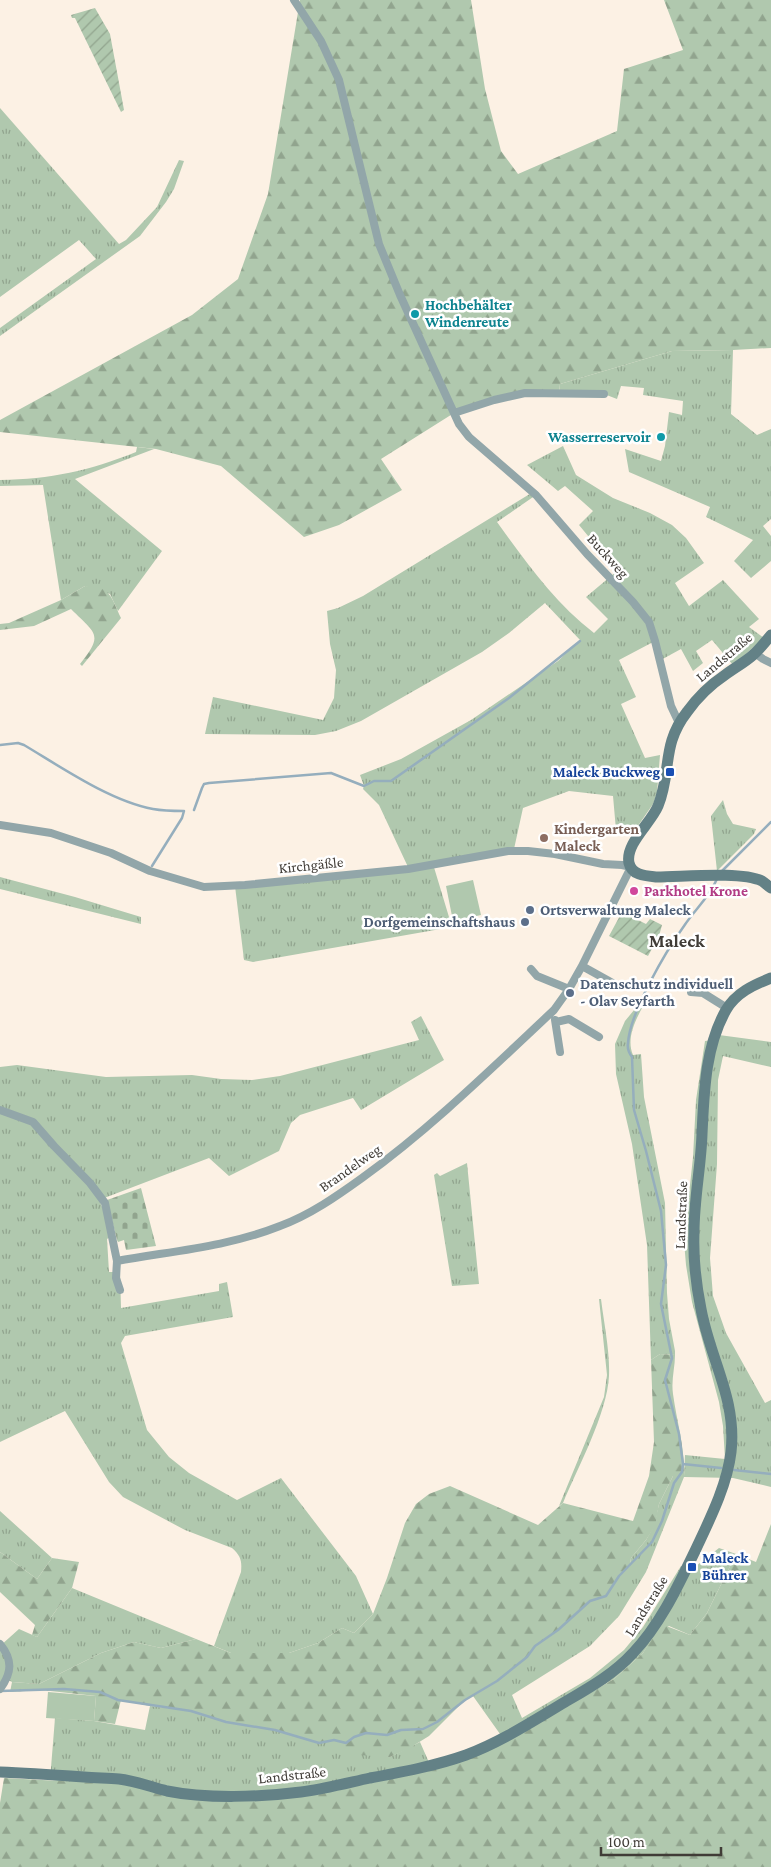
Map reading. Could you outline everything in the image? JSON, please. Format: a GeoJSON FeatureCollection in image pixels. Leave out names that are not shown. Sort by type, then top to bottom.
{"type":"FeatureCollection","features":[{"type":"Feature","properties":{"kind":"street","name":"Buckweg"},"geometry":{"type":"LineString","coordinates":[[294,0],[321,41],[339,80],[379,244],[454,413],[469,438],[536,495],[649,622],[671,706],[679,723]]}},
{"type":"Feature","properties":{"kind":"street"},"geometry":{"type":"LineString","coordinates":[[454,413],[494,400],[525,393],[604,394]]}},
{"type":"Feature","properties":{"kind":"street","name":"Landstraße"},"geometry":{"type":"LineString","coordinates":[[631,868],[628,857],[630,851],[657,809],[662,797],[669,746],[679,723],[699,697],[714,683],[755,653],[771,635]]}},
{"type":"Feature","properties":{"kind":"street"},"geometry":{"type":"LineString","coordinates":[[755,653],[763,660],[771,663]]}},
{"type":"Feature","properties":{"kind":"street","name":"Kirchgäßle"},"geometry":{"type":"LineString","coordinates":[[0,825],[51,833],[111,853],[150,871],[204,887],[245,885],[408,869],[508,851],[555,854],[631,868]]}},
{"type":"Feature","properties":{"kind":"street"},"geometry":{"type":"LineString","coordinates":[[631,868],[636,873],[658,877],[733,876],[752,878],[762,881],[771,888]]}},
{"type":"Feature","properties":{"kind":"street","name":"Brandelweg"},"geometry":{"type":"LineString","coordinates":[[117,1261],[210,1247],[281,1226],[332,1200],[380,1165],[432,1124],[554,1010],[582,966],[631,868]]}},
{"type":"Feature","properties":{"kind":"street"},"geometry":{"type":"LineString","coordinates":[[582,966],[618,986]]}},
{"type":"Feature","properties":{"kind":"street"},"geometry":{"type":"LineString","coordinates":[[531,969],[537,976],[569,989]]}},
{"type":"Feature","properties":{"kind":"street","name":"Landstraße"},"geometry":{"type":"LineString","coordinates":[[0,1772],[118,1779],[170,1791],[199,1795],[275,1794],[321,1788],[426,1767],[466,1755],[508,1736],[602,1680],[622,1665],[635,1652],[656,1622],[688,1565],[715,1506],[730,1456],[731,1416],[727,1395],[701,1311],[695,1271],[694,1233],[706,1079],[714,1045],[727,1008],[748,988],[771,978]]}},
{"type":"Feature","properties":{"kind":"street"},"geometry":{"type":"LineString","coordinates":[[691,992],[703,993],[727,1008]]}},
{"type":"Feature","properties":{"kind":"street"},"geometry":{"type":"LineString","coordinates":[[554,1010],[560,1052]]}},
{"type":"Feature","properties":{"kind":"street"},"geometry":{"type":"LineString","coordinates":[[556,1022],[569,1019],[599,1037]]}},
{"type":"Feature","properties":{"kind":"street"},"geometry":{"type":"LineString","coordinates":[[0,1110],[33,1122],[90,1182],[105,1203],[117,1261],[116,1278],[120,1290]]}},
{"type":"Feature","properties":{"kind":"street"},"geometry":{"type":"LineString","coordinates":[[0,1644],[7,1653],[10,1667],[7,1680],[0,1689]]}},
{"type":"Feature","properties":{"kind":"green space"},"geometry":{"type":"Polygon","coordinates":[[[300,0],[471,0],[485,89],[501,151],[518,174],[617,131],[624,69],[683,50],[664,0],[771,0],[771,348],[672,351],[560,384],[559,394],[525,393],[454,413],[381,459],[402,490],[339,525],[304,537],[221,466],[156,449],[0,432],[0,420],[192,315],[238,279],[268,194],[300,0]]]}},
{"type":"Feature","properties":{"kind":"green space"},"geometry":{"type":"Polygon","coordinates":[[[95,8],[110,34],[124,110],[121,112],[75,18],[72,18],[71,15],[95,8]]]}},
{"type":"Feature","properties":{"kind":"green space"},"geometry":{"type":"Polygon","coordinates":[[[0,108],[119,244],[126,240],[157,207],[179,160],[184,161],[174,189],[140,236],[0,336],[0,328],[96,259],[79,240],[0,297],[0,108]]]}},
{"type":"Feature","properties":{"kind":"green space"},"geometry":{"type":"Polygon","coordinates":[[[733,350],[731,414],[757,435],[771,429],[771,519],[763,526],[771,536],[771,561],[751,578],[734,561],[753,540],[706,517],[710,507],[629,472],[625,449],[661,461],[665,446],[669,412],[682,415],[683,401],[643,395],[644,388],[621,386],[617,399],[604,394],[559,394],[560,384],[672,351],[733,350]]]}},
{"type":"Feature","properties":{"kind":"green space"},"geometry":{"type":"Polygon","coordinates":[[[563,446],[576,475],[613,498],[650,513],[672,525],[686,538],[704,563],[675,583],[689,606],[723,580],[759,619],[749,627],[764,638],[733,665],[712,640],[696,651],[703,663],[693,671],[681,649],[659,661],[655,641],[619,660],[636,697],[621,704],[645,758],[660,755],[657,793],[653,804],[633,833],[616,830],[613,796],[569,791],[523,808],[514,849],[433,864],[452,927],[253,962],[244,960],[235,886],[408,867],[379,805],[363,789],[364,786],[360,775],[401,759],[471,720],[558,661],[580,640],[545,603],[509,633],[482,652],[361,721],[336,731],[315,735],[205,734],[213,697],[323,720],[334,698],[336,670],[330,644],[327,611],[363,596],[533,492],[536,495],[497,522],[530,567],[566,609],[594,633],[608,619],[586,597],[617,571],[579,525],[593,511],[565,486],[558,491],[527,465],[563,446]]]}},
{"type":"Feature","properties":{"kind":"green space"},"geometry":{"type":"Polygon","coordinates":[[[137,447],[154,449],[75,479],[162,551],[118,611],[110,594],[85,586],[61,600],[43,485],[0,486],[0,480],[36,478],[70,473],[136,452],[137,447]]]}},
{"type":"Feature","properties":{"kind":"green space"},"geometry":{"type":"Polygon","coordinates":[[[85,586],[100,588],[109,594],[121,618],[82,666],[80,664],[92,646],[94,635],[91,629],[71,609],[34,626],[0,630],[0,624],[9,623],[61,600],[85,586]]]}},
{"type":"Feature","properties":{"kind":"green space"},"geometry":{"type":"Polygon","coordinates":[[[723,800],[727,814],[733,824],[756,829],[754,834],[717,871],[711,816],[723,800]]]}},
{"type":"Feature","properties":{"kind":"green space"},"geometry":{"type":"Polygon","coordinates":[[[0,877],[141,917],[141,924],[0,889],[0,877]]]}},
{"type":"Feature","properties":{"kind":"green space"},"geometry":{"type":"Polygon","coordinates":[[[473,880],[481,915],[453,921],[446,886],[473,880]]]}},
{"type":"Feature","properties":{"kind":"green space"},"geometry":{"type":"Polygon","coordinates":[[[622,912],[646,924],[650,919],[662,925],[659,936],[648,956],[609,936],[622,912]]]}},
{"type":"Feature","properties":{"kind":"green space"},"geometry":{"type":"Polygon","coordinates":[[[639,1004],[643,1006],[632,1030],[630,1043],[633,1055],[641,1054],[644,1097],[665,1203],[667,1293],[669,1319],[675,1351],[675,1355],[660,1354],[651,1360],[647,1245],[632,1144],[616,1074],[615,1044],[625,1021],[639,1004]]]}},
{"type":"Feature","properties":{"kind":"green space"},"geometry":{"type":"Polygon","coordinates":[[[421,1016],[444,1060],[361,1110],[353,1098],[300,1115],[291,1123],[279,1151],[229,1176],[209,1158],[99,1200],[110,1237],[107,1239],[109,1272],[120,1272],[121,1308],[219,1291],[219,1284],[227,1282],[233,1317],[125,1336],[121,1343],[147,1430],[169,1457],[189,1473],[237,1500],[281,1478],[356,1576],[373,1614],[354,1633],[342,1628],[318,1643],[289,1653],[231,1653],[214,1646],[241,1572],[240,1559],[232,1548],[185,1530],[123,1497],[109,1482],[65,1411],[0,1442],[0,1067],[17,1065],[106,1077],[192,1075],[221,1079],[252,1080],[280,1076],[419,1040],[411,1022],[421,1016]]]}},
{"type":"Feature","properties":{"kind":"green space"},"geometry":{"type":"Polygon","coordinates":[[[719,1035],[771,1042],[771,1067],[723,1056],[718,1080],[717,1164],[710,1258],[713,1296],[726,1333],[765,1403],[771,1400],[771,1487],[733,1478],[684,1477],[646,1572],[619,1616],[590,1646],[512,1695],[522,1718],[590,1678],[624,1650],[643,1627],[681,1566],[691,1570],[719,1548],[736,1554],[707,1613],[690,1635],[669,1626],[655,1635],[643,1653],[614,1679],[505,1741],[473,1696],[497,1681],[527,1657],[535,1646],[558,1630],[590,1601],[606,1596],[619,1576],[630,1566],[631,1558],[646,1540],[654,1526],[659,1504],[673,1476],[684,1476],[685,1455],[725,1459],[719,1402],[692,1302],[684,1241],[693,1157],[696,1100],[705,1041],[719,1039],[719,1035]]]}},
{"type":"Feature","properties":{"kind":"green space"},"geometry":{"type":"Polygon","coordinates":[[[467,1163],[479,1284],[452,1286],[434,1175],[437,1173],[440,1176],[467,1163]]]}},
{"type":"Feature","properties":{"kind":"green space"},"geometry":{"type":"Polygon","coordinates":[[[141,1188],[156,1246],[126,1250],[124,1240],[118,1242],[117,1240],[107,1200],[141,1188]]]}},
{"type":"Feature","properties":{"kind":"green space"},"geometry":{"type":"Polygon","coordinates":[[[599,1299],[601,1299],[609,1357],[607,1391],[591,1440],[563,1503],[559,1506],[604,1397],[607,1375],[599,1299]]]}},
{"type":"Feature","properties":{"kind":"green space"},"geometry":{"type":"Polygon","coordinates":[[[660,1354],[675,1355],[673,1389],[682,1445],[684,1476],[673,1476],[659,1504],[655,1526],[631,1558],[630,1566],[619,1576],[606,1596],[590,1601],[558,1630],[535,1646],[527,1657],[497,1681],[465,1700],[429,1736],[408,1749],[390,1757],[358,1755],[336,1748],[333,1740],[319,1743],[275,1730],[226,1722],[191,1711],[121,1700],[115,1724],[94,1721],[96,1696],[41,1690],[10,1692],[12,1682],[39,1684],[101,1653],[134,1642],[161,1648],[196,1639],[231,1653],[289,1653],[318,1643],[342,1628],[354,1633],[373,1614],[405,1523],[416,1504],[429,1494],[450,1486],[538,1525],[563,1503],[633,1521],[649,1476],[654,1442],[651,1360],[660,1354]]]}},
{"type":"Feature","properties":{"kind":"green space"},"geometry":{"type":"Polygon","coordinates":[[[0,1511],[52,1558],[37,1579],[0,1552],[0,1511]]]}},
{"type":"Feature","properties":{"kind":"green space"},"geometry":{"type":"Polygon","coordinates":[[[771,1524],[771,1867],[0,1867],[0,1803],[4,1778],[99,1783],[134,1787],[186,1799],[355,1786],[512,1738],[614,1679],[643,1653],[661,1624],[690,1635],[707,1613],[736,1554],[756,1562],[771,1524]]]}},
{"type":"Feature","properties":{"kind":"green space"},"geometry":{"type":"Polygon","coordinates":[[[0,1552],[37,1579],[52,1558],[79,1562],[72,1588],[37,1637],[32,1635],[35,1625],[0,1592],[0,1552]]]}},
{"type":"Feature","properties":{"kind":"green space"},"geometry":{"type":"Polygon","coordinates":[[[72,1588],[196,1639],[161,1648],[134,1642],[101,1653],[39,1684],[12,1682],[4,1678],[0,1684],[0,1646],[19,1629],[37,1637],[72,1588]]]}},
{"type":"Feature","properties":{"kind":"green space"},"geometry":{"type":"Polygon","coordinates":[[[48,1692],[96,1696],[94,1721],[46,1718],[48,1692]]]}},
{"type":"Feature","properties":{"kind":"green space"},"geometry":{"type":"Polygon","coordinates":[[[150,1706],[191,1711],[226,1722],[275,1730],[319,1743],[334,1740],[390,1757],[420,1742],[431,1767],[224,1800],[50,1780],[55,1718],[94,1721],[145,1730],[150,1706]]]}},
{"type":"Feature","properties":{"kind":"waterway"},"geometry":{"type":"LineString","coordinates":[[194,810],[204,784],[209,783],[331,773],[364,786],[374,781],[391,781],[509,698],[580,641]]}},
{"type":"Feature","properties":{"kind":"waterway"},"geometry":{"type":"LineString","coordinates":[[0,745],[18,743],[24,745],[70,773],[120,799],[157,810],[184,811],[182,818],[152,866]]}},
{"type":"Feature","properties":{"kind":"waterway"},"geometry":{"type":"LineString","coordinates":[[721,872],[771,822]]}},
{"type":"Feature","properties":{"kind":"waterway"},"geometry":{"type":"LineString","coordinates":[[0,1691],[64,1689],[100,1692],[118,1700],[191,1711],[226,1722],[275,1730],[319,1743],[334,1740],[346,1743],[354,1737],[366,1733],[387,1735],[401,1730],[423,1729],[437,1722],[465,1700],[497,1681],[527,1657],[535,1646],[558,1630],[590,1601],[606,1596],[619,1576],[652,1542],[662,1521],[674,1483],[682,1472],[683,1464],[679,1434],[665,1380],[672,1358],[661,1304],[666,1265],[661,1211],[634,1110],[632,1057],[628,1050],[630,1030],[642,999],[659,966],[717,879]]}},
{"type":"Feature","properties":{"kind":"waterway"},"geometry":{"type":"LineString","coordinates":[[683,1464],[721,1468]]}},
{"type":"Feature","properties":{"kind":"waterway"},"geometry":{"type":"LineString","coordinates":[[734,1470],[771,1474]]}},
{"type":"Feature","properties":{"kind":"place","name":"Hochbehälter Windenreute"},"geometry":{"type":"Point","coordinates":[415,314]}},
{"type":"Feature","properties":{"kind":"place","name":"Wasserreservoir"},"geometry":{"type":"Point","coordinates":[661,437]}},
{"type":"Feature","properties":{"kind":"place","name":"Maleck Buckweg"},"geometry":{"type":"Point","coordinates":[670,772]}},
{"type":"Feature","properties":{"kind":"place","name":"Kindergarten Maleck"},"geometry":{"type":"Point","coordinates":[544,838]}},
{"type":"Feature","properties":{"kind":"place","name":"Parkhotel Krone"},"geometry":{"type":"Point","coordinates":[634,891]}},
{"type":"Feature","properties":{"kind":"place","name":"Ortsverwaltung Maleck"},"geometry":{"type":"Point","coordinates":[530,910]}},
{"type":"Feature","properties":{"kind":"place","name":"Dorfgemeinschaftshaus"},"geometry":{"type":"Point","coordinates":[525,922]}},
{"type":"Feature","properties":{"kind":"place","name":"Datenschutz individuell - Olav Seyfarth"},"geometry":{"type":"Point","coordinates":[570,993]}},
{"type":"Feature","properties":{"kind":"place","name":"Maleck Bührer"},"geometry":{"type":"Point","coordinates":[692,1567]}},
{"type":"Feature","properties":{"kind":"district","name":"Maleck"},"geometry":{"type":"Point","coordinates":[677,941]}}]}
